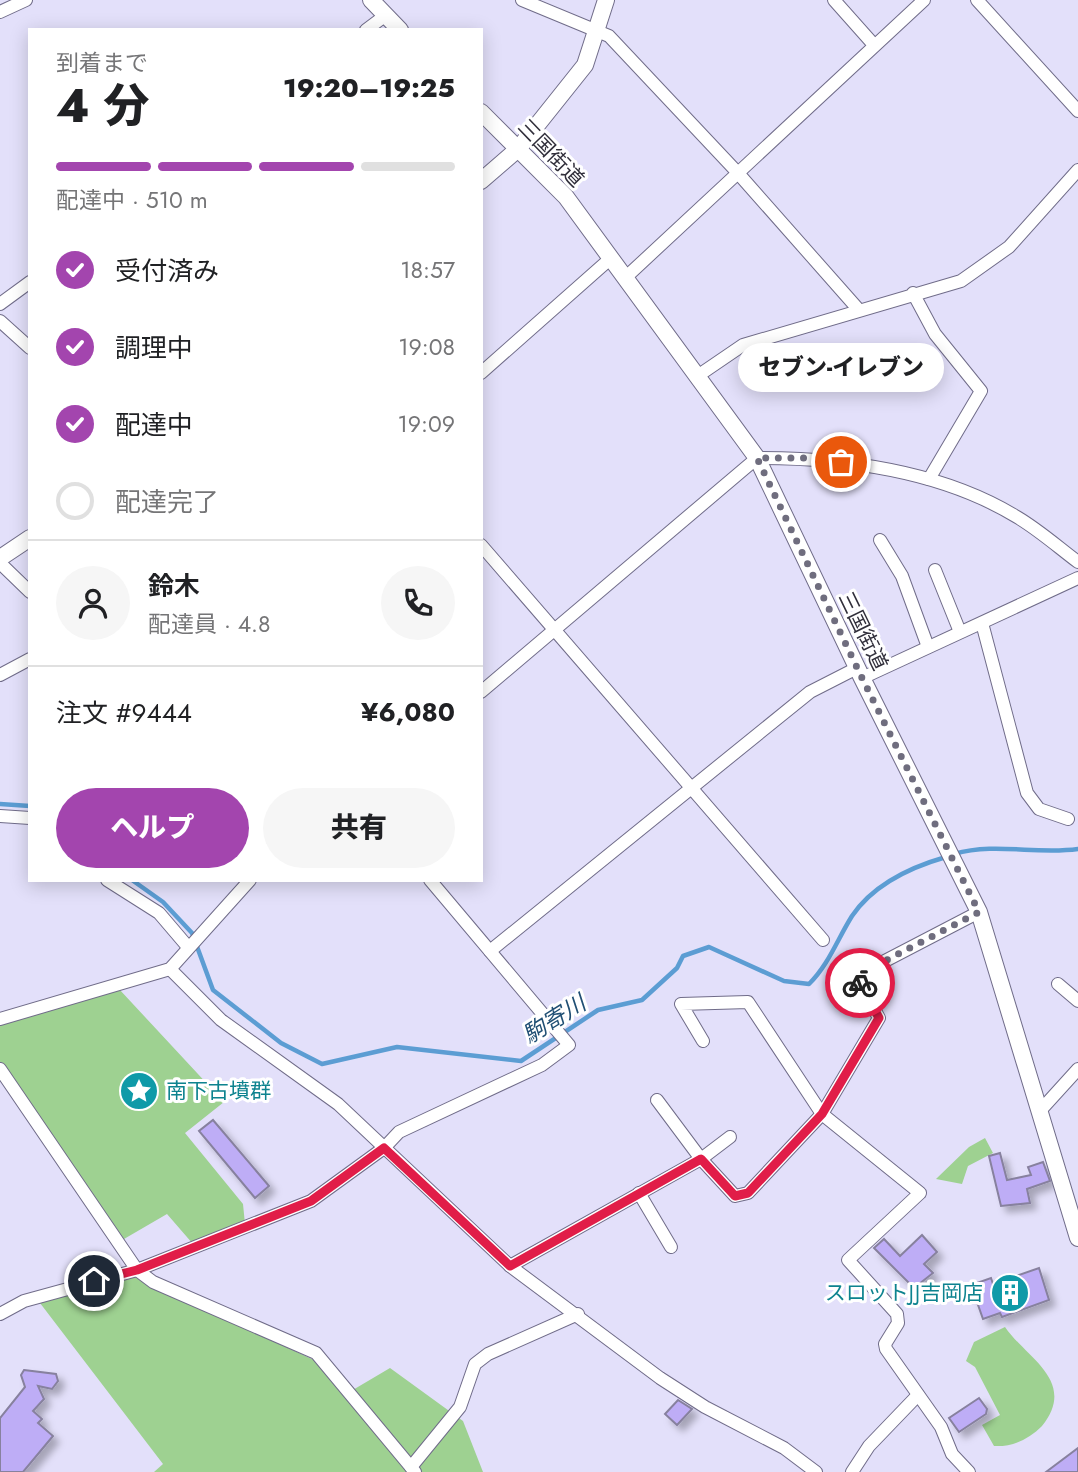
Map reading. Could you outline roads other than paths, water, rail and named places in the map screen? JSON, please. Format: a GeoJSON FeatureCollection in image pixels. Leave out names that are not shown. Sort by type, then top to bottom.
{"type":"FeatureCollection","features":[{"type":"Feature","properties":{"kind":"street"},"geometry":{"type":"LineString","coordinates":[[0,12],[24,0]]}},
{"type":"Feature","properties":{"kind":"street"},"geometry":{"type":"LineString","coordinates":[[522,0],[608,36],[737,172],[858,309]]}},
{"type":"Feature","properties":{"kind":"street"},"geometry":{"type":"LineString","coordinates":[[483,179],[518,149],[585,65],[606,0]]}},
{"type":"Feature","properties":{"kind":"street"},"geometry":{"type":"LineString","coordinates":[[834,0],[874,45]]}},
{"type":"Feature","properties":{"kind":"street"},"geometry":{"type":"LineString","coordinates":[[625,278],[924,0]]}},
{"type":"Feature","properties":{"kind":"street"},"geometry":{"type":"LineString","coordinates":[[977,0],[1078,111]]}},
{"type":"Feature","properties":{"kind":"street"},"geometry":{"type":"LineString","coordinates":[[374,1],[398,28]]}},
{"type":"Feature","properties":{"kind":"street"},"geometry":{"type":"LineString","coordinates":[[369,28],[386,15]]}},
{"type":"Feature","properties":{"kind":"street","name":"三国街道"},"geometry":{"type":"LineString","coordinates":[[483,113],[566,197],[699,375],[757,458],[859,673],[979,912],[1078,1238]]}},
{"type":"Feature","properties":{"kind":"street"},"geometry":{"type":"LineString","coordinates":[[699,375],[743,345],[858,309],[961,281],[1009,247],[1078,170]]}},
{"type":"Feature","properties":{"kind":"street"},"geometry":{"type":"LineString","coordinates":[[483,371],[611,258]]}},
{"type":"Feature","properties":{"kind":"street"},"geometry":{"type":"LineString","coordinates":[[0,304],[28,283]]}},
{"type":"Feature","properties":{"kind":"street"},"geometry":{"type":"LineString","coordinates":[[913,293],[935,334],[981,391],[929,479]]}},
{"type":"Feature","properties":{"kind":"street"},"geometry":{"type":"LineString","coordinates":[[0,321],[28,346]]}},
{"type":"Feature","properties":{"kind":"street"},"geometry":{"type":"LineString","coordinates":[[483,690],[757,458],[816,458],[929,479],[976,495],[1018,517],[1078,562]]}},
{"type":"Feature","properties":{"kind":"street"},"geometry":{"type":"LineString","coordinates":[[28,540],[0,561],[28,590]]}},
{"type":"Feature","properties":{"kind":"street"},"geometry":{"type":"LineString","coordinates":[[880,540],[902,576],[929,647]]}},
{"type":"Feature","properties":{"kind":"street"},"geometry":{"type":"LineString","coordinates":[[483,547],[823,940]]}},
{"type":"Feature","properties":{"kind":"street"},"geometry":{"type":"LineString","coordinates":[[935,570],[960,632]]}},
{"type":"Feature","properties":{"kind":"street"},"geometry":{"type":"LineString","coordinates":[[490,951],[810,692],[929,647],[1078,578]]}},
{"type":"Feature","properties":{"kind":"street"},"geometry":{"type":"LineString","coordinates":[[982,623],[1027,793],[1039,809],[1068,819]]}},
{"type":"Feature","properties":{"kind":"street"},"geometry":{"type":"LineString","coordinates":[[0,675],[28,660]]}},
{"type":"Feature","properties":{"kind":"street"},"geometry":{"type":"LineString","coordinates":[[0,816],[28,818]]}},
{"type":"Feature","properties":{"kind":"street"},"geometry":{"type":"LineString","coordinates":[[110,882],[159,913],[188,947]]}},
{"type":"Feature","properties":{"kind":"street"},"geometry":{"type":"LineString","coordinates":[[0,1019],[170,969],[248,882]]}},
{"type":"Feature","properties":{"kind":"street"},"geometry":{"type":"LineString","coordinates":[[0,1314],[24,1301],[137,1270],[311,1201],[384,1148],[399,1132],[541,1065],[569,1045],[432,882]]}},
{"type":"Feature","properties":{"kind":"street"},"geometry":{"type":"LineString","coordinates":[[657,1100],[701,1159],[735,1196],[748,1193],[822,1114],[879,1018],[856,976],[979,912]]}},
{"type":"Feature","properties":{"kind":"street"},"geometry":{"type":"LineString","coordinates":[[170,969],[221,1020],[338,1104],[510,1266],[578,1314],[660,1378],[705,1407],[784,1448],[816,1472]]}},
{"type":"Feature","properties":{"kind":"street"},"geometry":{"type":"LineString","coordinates":[[1058,984],[1078,1002]]}},
{"type":"Feature","properties":{"kind":"street"},"geometry":{"type":"LineString","coordinates":[[703,1041],[681,1004],[748,1002],[822,1114],[920,1193],[848,1260],[897,1314],[898,1323],[885,1344],[941,1427],[953,1454],[969,1472]]}},
{"type":"Feature","properties":{"kind":"street"},"geometry":{"type":"LineString","coordinates":[[0,1069],[137,1270],[153,1282],[316,1353],[413,1470],[460,1408],[475,1364],[488,1354],[578,1314]]}},
{"type":"Feature","properties":{"kind":"street"},"geometry":{"type":"LineString","coordinates":[[1039,1112],[1078,1069]]}},
{"type":"Feature","properties":{"kind":"street"},"geometry":{"type":"LineString","coordinates":[[510,1266],[701,1159],[730,1137]]}},
{"type":"Feature","properties":{"kind":"street"},"geometry":{"type":"LineString","coordinates":[[639,1193],[671,1247]]}},
{"type":"Feature","properties":{"kind":"street"},"geometry":{"type":"LineString","coordinates":[[852,1472],[869,1446],[919,1395]]}},
{"type":"Feature","properties":{"kind":"waterway","name":"駒寄川"},"geometry":{"type":"LineString","coordinates":[[0,804],[28,806]]}},
{"type":"Feature","properties":{"kind":"waterway","name":"駒寄川"},"geometry":{"type":"LineString","coordinates":[[954,854],[985,849],[1078,849]]}},
{"type":"Feature","properties":{"kind":"waterway","name":"駒寄川"},"geometry":{"type":"LineString","coordinates":[[135,882],[163,902],[192,933],[213,990],[281,1043],[322,1064],[397,1047],[521,1061],[598,1010],[642,1000],[677,968],[683,956],[709,947],[784,981],[809,984],[827,960],[852,916],[871,895],[906,872],[946,857]]}},
{"type":"Feature","properties":{"kind":"place","name":"セブン-イレブン"},"geometry":{"type":"Point","coordinates":[841,462]}},
{"type":"Feature","properties":{"kind":"place","name":"南下古墳群"},"geometry":{"type":"Point","coordinates":[139,1091]}},
{"type":"Feature","properties":{"kind":"place","name":"スロットJJ吉岡店"},"geometry":{"type":"Point","coordinates":[1010,1293]}}]}
